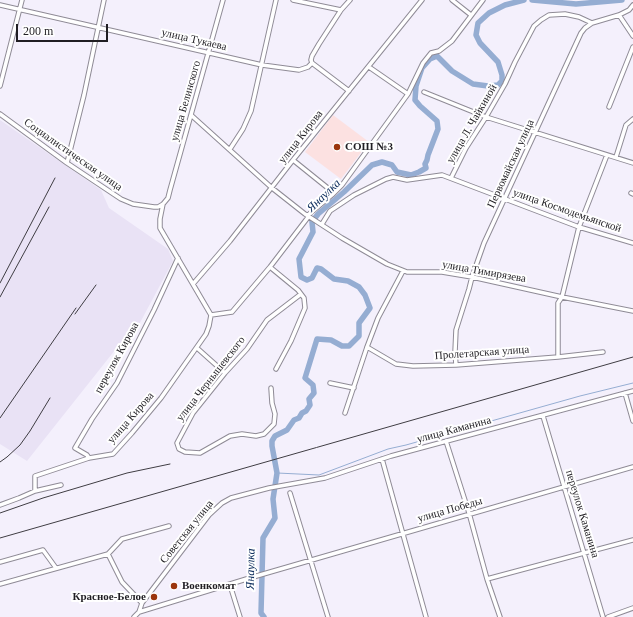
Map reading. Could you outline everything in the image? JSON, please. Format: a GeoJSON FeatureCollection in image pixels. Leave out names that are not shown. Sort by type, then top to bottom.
{"type":"FeatureCollection","features":[{"type":"Feature","properties":{"kind":"street"},"geometry":{"type":"LineString","coordinates":[[0,86],[22,0]]}},
{"type":"Feature","properties":{"kind":"street"},"geometry":{"type":"LineString","coordinates":[[67,163],[84,95],[104,0]]}},
{"type":"Feature","properties":{"kind":"street","name":"улица Белинского"},"geometry":{"type":"LineString","coordinates":[[163,204],[168,198],[223,0]]}},
{"type":"Feature","properties":{"kind":"street"},"geometry":{"type":"LineString","coordinates":[[230,149],[244,129],[251,111],[276,0]]}},
{"type":"Feature","properties":{"kind":"street"},"geometry":{"type":"LineString","coordinates":[[294,0],[341,10]]}},
{"type":"Feature","properties":{"kind":"street"},"geometry":{"type":"LineString","coordinates":[[349,91],[312,63],[311,60],[312,56],[341,10],[350,0]]}},
{"type":"Feature","properties":{"kind":"street","name":"улица Кирова"},"geometry":{"type":"LineString","coordinates":[[193,284],[230,242],[293,160],[422,0]]}},
{"type":"Feature","properties":{"kind":"street"},"geometry":{"type":"LineString","coordinates":[[452,0],[471,15]]}},
{"type":"Feature","properties":{"kind":"street"},"geometry":{"type":"LineString","coordinates":[[163,204],[160,228],[211,315],[232,312],[309,217],[342,184],[408,94],[423,63],[431,53],[439,51],[452,41],[483,0]]}},
{"type":"Feature","properties":{"kind":"street","name":"улица Тукаева"},"geometry":{"type":"LineString","coordinates":[[0,5],[262,65],[299,70],[308,67],[312,63]]}},
{"type":"Feature","properties":{"kind":"street","name":"Первомайская улица"},"geometry":{"type":"LineString","coordinates":[[456,365],[456,330],[484,243],[581,33],[592,23],[629,10],[633,5]]}},
{"type":"Feature","properties":{"kind":"street","name":"улица Л. Чайкиной"},"geometry":{"type":"LineString","coordinates":[[320,224],[336,207],[354,195],[386,179],[393,177],[407,180],[442,174],[451,178],[466,148],[505,84],[534,26],[541,20],[550,16],[566,14],[580,17],[592,23]]}},
{"type":"Feature","properties":{"kind":"street"},"geometry":{"type":"LineString","coordinates":[[619,14],[633,36]]}},
{"type":"Feature","properties":{"kind":"street"},"geometry":{"type":"LineString","coordinates":[[609,108],[633,47]]}},
{"type":"Feature","properties":{"kind":"street"},"geometry":{"type":"LineString","coordinates":[[369,67],[408,94]]}},
{"type":"Feature","properties":{"kind":"street"},"geometry":{"type":"LineString","coordinates":[[424,92],[486,117],[633,163]]}},
{"type":"Feature","properties":{"kind":"street","name":"Социалистическая улица"},"geometry":{"type":"LineString","coordinates":[[0,114],[67,163],[121,199],[133,204],[154,207],[163,204]]}},
{"type":"Feature","properties":{"kind":"street"},"geometry":{"type":"LineString","coordinates":[[191,115],[272,188],[309,217]]}},
{"type":"Feature","properties":{"kind":"street"},"geometry":{"type":"LineString","coordinates":[[616,158],[626,125],[633,119]]}},
{"type":"Feature","properties":{"kind":"street"},"geometry":{"type":"LineString","coordinates":[[558,357],[558,303],[562,297],[579,227],[607,155]]}},
{"type":"Feature","properties":{"kind":"street"},"geometry":{"type":"LineString","coordinates":[[293,160],[334,193]]}},
{"type":"Feature","properties":{"kind":"street","name":"улица Космодемьянской"},"geometry":{"type":"LineString","coordinates":[[451,178],[579,227],[633,243]]}},
{"type":"Feature","properties":{"kind":"street","name":"улица Тимирязева"},"geometry":{"type":"LineString","coordinates":[[309,217],[387,264],[403,270],[442,272],[472,277],[633,311]]}},
{"type":"Feature","properties":{"kind":"street","name":"переулок Кирова"},"geometry":{"type":"LineString","coordinates":[[89,458],[87,455],[75,448],[92,419],[117,383],[154,310],[178,258]]}},
{"type":"Feature","properties":{"kind":"street"},"geometry":{"type":"LineString","coordinates":[[270,267],[301,294],[304,298],[305,308],[291,341],[276,368]]}},
{"type":"Feature","properties":{"kind":"street"},"geometry":{"type":"LineString","coordinates":[[345,413],[378,318],[403,270]]}},
{"type":"Feature","properties":{"kind":"street","name":"улица Чернышевского"},"geometry":{"type":"LineString","coordinates":[[271,388],[272,403],[275,414],[274,424],[264,434],[256,436],[242,434],[230,436],[200,453],[185,452],[179,449],[177,443],[180,435],[193,413],[247,349],[267,320],[301,294]]}},
{"type":"Feature","properties":{"kind":"street","name":"улица Кирова"},"geometry":{"type":"LineString","coordinates":[[35,491],[35,476],[89,458],[113,454],[161,398],[197,348],[206,334],[211,315]]}},
{"type":"Feature","properties":{"kind":"street","name":"Пролетарская улица"},"geometry":{"type":"LineString","coordinates":[[367,347],[396,364],[413,366],[456,365],[603,352]]}},
{"type":"Feature","properties":{"kind":"street"},"geometry":{"type":"LineString","coordinates":[[197,348],[226,373]]}},
{"type":"Feature","properties":{"kind":"street"},"geometry":{"type":"LineString","coordinates":[[330,383],[354,388]]}},
{"type":"Feature","properties":{"kind":"street","name":"улица Каманина"},"geometry":{"type":"LineString","coordinates":[[280,486],[325,478],[382,459],[633,391]]}},
{"type":"Feature","properties":{"kind":"street"},"geometry":{"type":"LineString","coordinates":[[625,393],[633,421]]}},
{"type":"Feature","properties":{"kind":"street","name":"переулок Каманина"},"geometry":{"type":"LineString","coordinates":[[543,416],[603,617]]}},
{"type":"Feature","properties":{"kind":"street"},"geometry":{"type":"LineString","coordinates":[[446,441],[469,514],[487,579],[500,617]]}},
{"type":"Feature","properties":{"kind":"street"},"geometry":{"type":"LineString","coordinates":[[382,459],[426,617]]}},
{"type":"Feature","properties":{"kind":"street","name":"улица Победы"},"geometry":{"type":"LineString","coordinates":[[230,585],[272,571],[633,466]]}},
{"type":"Feature","properties":{"kind":"street"},"geometry":{"type":"LineString","coordinates":[[0,505],[35,491],[61,485]]}},
{"type":"Feature","properties":{"kind":"street","name":"Советская улица"},"geometry":{"type":"LineString","coordinates":[[139,612],[142,603],[209,516],[219,506],[231,498],[280,486]]}},
{"type":"Feature","properties":{"kind":"street"},"geometry":{"type":"LineString","coordinates":[[290,494],[328,617]]}},
{"type":"Feature","properties":{"kind":"street"},"geometry":{"type":"LineString","coordinates":[[0,584],[108,554],[122,539],[169,526]]}},
{"type":"Feature","properties":{"kind":"street"},"geometry":{"type":"LineString","coordinates":[[487,579],[633,540]]}},
{"type":"Feature","properties":{"kind":"street"},"geometry":{"type":"LineString","coordinates":[[0,562],[43,550],[56,568]]}},
{"type":"Feature","properties":{"kind":"street"},"geometry":{"type":"LineString","coordinates":[[108,554],[122,582],[142,603]]}},
{"type":"Feature","properties":{"kind":"street"},"geometry":{"type":"LineString","coordinates":[[134,617],[139,612],[230,585],[240,617]]}},
{"type":"Feature","properties":{"kind":"street"},"geometry":{"type":"LineString","coordinates":[[608,617],[633,608]]}},
{"type":"Feature","properties":{"kind":"shaded area","name":"СОШ №3"},"geometry":{"type":"Polygon","coordinates":[[[333,115],[369,142],[341,179],[305,152],[333,115]]]}},
{"type":"Feature","properties":{"kind":"shaded area"},"geometry":{"type":"Polygon","coordinates":[[[0,120],[101,190],[109,208],[168,249],[173,261],[127,347],[119,345],[27,461],[0,444],[0,120]]]}},
{"type":"Feature","properties":{"kind":"waterway","name":"Янаулка"},"geometry":{"type":"LineString","coordinates":[[264,617],[261,613],[263,538],[275,518],[273,499],[277,473],[272,441],[275,436],[287,430],[294,420],[299,418],[310,405],[309,399],[314,393],[313,385],[305,378],[317,339],[331,340],[342,346],[349,346],[359,336],[359,323],[370,308],[365,295],[359,287],[348,281],[334,279],[321,269],[317,268],[312,278],[307,280],[301,277],[299,259],[313,232],[312,222],[318,214],[372,165],[382,162],[392,165],[397,172],[411,175],[426,168],[425,164],[438,129],[437,121],[415,100],[416,86],[422,68],[430,59],[437,56],[452,71],[473,84],[488,86],[498,85],[502,81],[502,75],[498,62],[480,43],[476,35],[478,23],[489,13],[505,5],[524,0]]}},
{"type":"Feature","properties":{"kind":"waterway","name":"Янаулка"},"geometry":{"type":"LineString","coordinates":[[532,0],[576,4],[622,0]]}},
{"type":"Feature","properties":{"kind":"waterway"},"geometry":{"type":"LineString","coordinates":[[277,473],[319,475],[388,449],[580,396],[633,383]]}},
{"type":"Feature","properties":{"kind":"railway"},"geometry":{"type":"LineString","coordinates":[[0,283],[55,178]]}},
{"type":"Feature","properties":{"kind":"railway"},"geometry":{"type":"LineString","coordinates":[[0,297],[49,207]]}},
{"type":"Feature","properties":{"kind":"railway"},"geometry":{"type":"LineString","coordinates":[[75,314],[96,285]]}},
{"type":"Feature","properties":{"kind":"railway"},"geometry":{"type":"LineString","coordinates":[[0,418],[76,308]]}},
{"type":"Feature","properties":{"kind":"railway"},"geometry":{"type":"LineString","coordinates":[[0,538],[633,357]]}},
{"type":"Feature","properties":{"kind":"railway"},"geometry":{"type":"LineString","coordinates":[[0,462],[20,445],[50,398]]}},
{"type":"Feature","properties":{"kind":"railway"},"geometry":{"type":"LineString","coordinates":[[0,513],[43,498],[127,473],[170,464]]}},
{"type":"Feature","properties":{"kind":"place","name":"СОШ №3"},"geometry":{"type":"Point","coordinates":[337,147]}},
{"type":"Feature","properties":{"kind":"place","name":"Военкомат"},"geometry":{"type":"Point","coordinates":[174,586]}},
{"type":"Feature","properties":{"kind":"place","name":"Красное-Белое"},"geometry":{"type":"Point","coordinates":[154,597]}}]}
